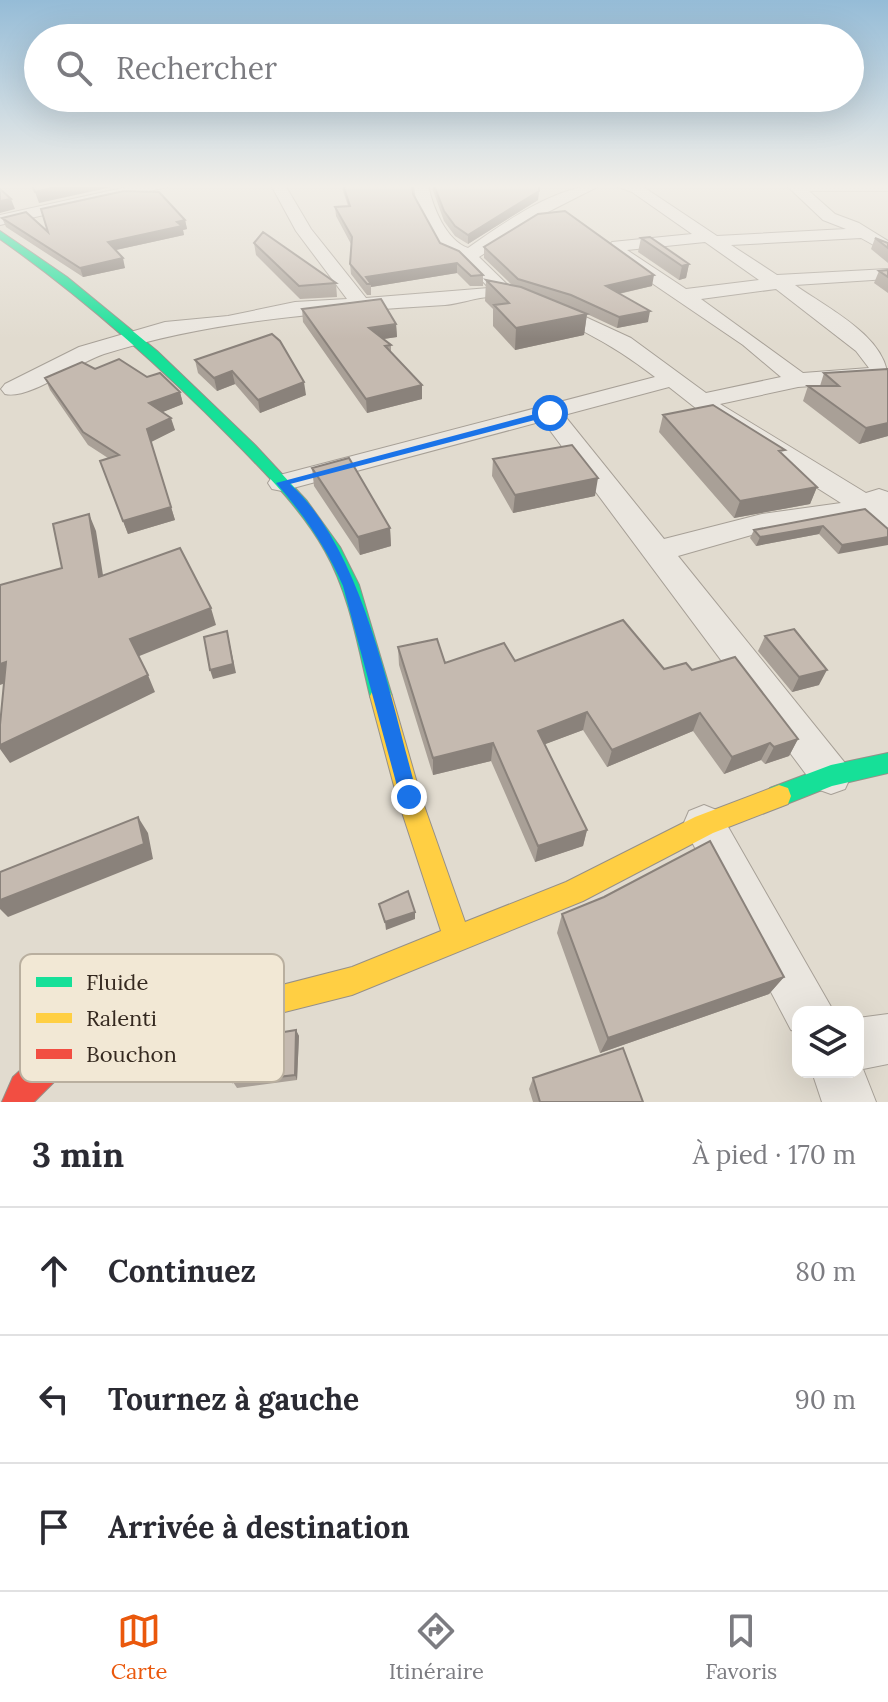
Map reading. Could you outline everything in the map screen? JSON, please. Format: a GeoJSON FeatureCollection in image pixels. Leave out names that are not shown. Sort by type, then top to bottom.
{"type":"FeatureCollection","features":[{"type":"Feature","properties":{"kind":"street"},"geometry":{"type":"LineString","coordinates":[[4,236],[54,270],[178,375],[296,496],[335,552],[350,586],[409,797],[457,938]]}},
{"type":"Feature","properties":{"kind":"street"},"geometry":{"type":"LineString","coordinates":[[308,236],[359,302]]}},
{"type":"Feature","properties":{"kind":"street"},"geometry":{"type":"LineString","coordinates":[[443,236],[449,247],[470,255],[501,292]]}},
{"type":"Feature","properties":{"kind":"street"},"geometry":{"type":"LineString","coordinates":[[470,255],[501,236]]}},
{"type":"Feature","properties":{"kind":"street"},"geometry":{"type":"LineString","coordinates":[[707,236],[780,283],[864,346],[887,375]]}},
{"type":"Feature","properties":{"kind":"street"},"geometry":{"type":"LineString","coordinates":[[742,236],[606,243],[750,341],[798,380]]}},
{"type":"Feature","properties":{"kind":"street"},"geometry":{"type":"LineString","coordinates":[[680,296],[780,283],[888,274]]}},
{"type":"Feature","properties":{"kind":"street"},"geometry":{"type":"LineString","coordinates":[[13,389],[87,352],[132,337],[277,310],[359,302],[452,299],[501,292],[561,313],[624,342],[702,401],[880,505]]}},
{"type":"Feature","properties":{"kind":"street"},"geometry":{"type":"LineString","coordinates":[[702,401],[798,380],[887,375]]}},
{"type":"Feature","properties":{"kind":"street"},"geometry":{"type":"LineString","coordinates":[[282,483],[672,379]]}},
{"type":"Feature","properties":{"kind":"street"},"geometry":{"type":"LineString","coordinates":[[550,413],[831,776]]}},
{"type":"Feature","properties":{"kind":"street"},"geometry":{"type":"LineString","coordinates":[[657,551],[738,529],[880,505]]}},
{"type":"Feature","properties":{"kind":"street"},"geometry":{"type":"LineString","coordinates":[[284,997],[352,981],[574,892],[704,825],[831,776],[888,763]]}},
{"type":"Feature","properties":{"kind":"street"},"geometry":{"type":"LineString","coordinates":[[704,825],[806,1006]]}},
{"type":"Feature","properties":{"kind":"street"},"geometry":{"type":"LineString","coordinates":[[864,1043],[888,1039]]}},
{"type":"Feature","properties":{"kind":"street"},"geometry":{"type":"LineString","coordinates":[[840,1078],[849,1102]]}},
{"type":"Feature","properties":{"kind":"street"},"geometry":{"type":"LineString","coordinates":[[18,1102],[31,1082]]}},
{"type":"Feature","properties":{"kind":"building"},"geometry":{"type":"Polygon","coordinates":[[[31,236],[134,236],[108,242],[123,258],[80,268],[31,236]]]}},
{"type":"Feature","properties":{"kind":"building"},"geometry":{"type":"Polygon","coordinates":[[[259,236],[269,236],[336,283],[299,286],[254,243],[259,236]]]}},
{"type":"Feature","properties":{"kind":"building"},"geometry":{"type":"Polygon","coordinates":[[[436,236],[440,243],[459,251],[483,275],[471,276],[457,263],[366,277],[371,284],[367,284],[350,264],[352,237],[436,236]]]}},
{"type":"Feature","properties":{"kind":"building"},"geometry":{"type":"Polygon","coordinates":[[[501,236],[600,236],[654,275],[606,286],[650,311],[619,317],[571,295],[518,279],[484,247],[501,236]]]}},
{"type":"Feature","properties":{"kind":"building"},"geometry":{"type":"Polygon","coordinates":[[[650,237],[689,264],[682,266],[641,238],[650,237]]]}},
{"type":"Feature","properties":{"kind":"building"},"geometry":{"type":"Polygon","coordinates":[[[486,280],[521,287],[587,314],[516,328],[494,305],[509,303],[486,280]]]}},
{"type":"Feature","properties":{"kind":"building"},"geometry":{"type":"Polygon","coordinates":[[[381,299],[396,324],[369,328],[391,345],[385,346],[422,385],[366,399],[302,309],[381,299]]]}},
{"type":"Feature","properties":{"kind":"building"},"geometry":{"type":"Polygon","coordinates":[[[272,334],[280,341],[304,382],[258,400],[232,371],[214,378],[195,360],[272,334]]]}},
{"type":"Feature","properties":{"kind":"building"},"geometry":{"type":"Polygon","coordinates":[[[119,359],[147,377],[160,373],[180,392],[149,403],[171,418],[147,429],[171,507],[123,521],[100,461],[119,455],[83,432],[45,378],[82,362],[95,369],[119,359]]]}},
{"type":"Feature","properties":{"kind":"building"},"geometry":{"type":"Polygon","coordinates":[[[888,369],[888,423],[866,428],[808,386],[839,386],[824,373],[888,369]]]}},
{"type":"Feature","properties":{"kind":"building"},"geometry":{"type":"Polygon","coordinates":[[[713,405],[785,450],[779,451],[817,487],[740,501],[663,415],[713,405]]]}},
{"type":"Feature","properties":{"kind":"building"},"geometry":{"type":"Polygon","coordinates":[[[572,445],[598,478],[515,495],[493,459],[572,445]]]}},
{"type":"Feature","properties":{"kind":"building"},"geometry":{"type":"Polygon","coordinates":[[[349,458],[390,528],[358,537],[312,468],[349,458]]]}},
{"type":"Feature","properties":{"kind":"building"},"geometry":{"type":"Polygon","coordinates":[[[865,509],[888,529],[888,537],[842,545],[823,526],[760,537],[754,530],[865,509]]]}},
{"type":"Feature","properties":{"kind":"building"},"geometry":{"type":"Polygon","coordinates":[[[89,514],[99,577],[180,548],[211,608],[130,639],[148,675],[0,745],[6,662],[0,664],[0,585],[62,568],[53,524],[89,514]]]}},
{"type":"Feature","properties":{"kind":"building"},"geometry":{"type":"Polygon","coordinates":[[[623,620],[664,669],[686,663],[692,670],[735,657],[798,739],[774,747],[770,743],[732,757],[700,713],[612,750],[587,712],[538,731],[587,830],[538,846],[493,743],[433,758],[398,647],[437,639],[445,663],[504,643],[515,661],[623,620]]]}},
{"type":"Feature","properties":{"kind":"building"},"geometry":{"type":"Polygon","coordinates":[[[794,629],[827,670],[799,677],[765,636],[794,629]]]}},
{"type":"Feature","properties":{"kind":"building"},"geometry":{"type":"Polygon","coordinates":[[[227,631],[233,664],[210,670],[204,637],[227,631]]]}},
{"type":"Feature","properties":{"kind":"building"},"geometry":{"type":"Polygon","coordinates":[[[138,817],[144,844],[0,900],[0,872],[138,817]]]}},
{"type":"Feature","properties":{"kind":"building"},"geometry":{"type":"Polygon","coordinates":[[[710,841],[784,977],[608,1038],[562,914],[604,897],[710,841]]]}},
{"type":"Feature","properties":{"kind":"building"},"geometry":{"type":"Polygon","coordinates":[[[408,891],[415,912],[385,922],[379,904],[408,891]]]}},
{"type":"Feature","properties":{"kind":"building"},"geometry":{"type":"Polygon","coordinates":[[[296,1030],[295,1075],[284,1076],[284,1032],[296,1030]]]}},
{"type":"Feature","properties":{"kind":"building"},"geometry":{"type":"Polygon","coordinates":[[[623,1048],[643,1102],[540,1102],[533,1078],[623,1048]]]}},
{"type":"Feature","properties":{"kind":"traffic: fast"},"geometry":{"type":"LineString","coordinates":[[4,236],[63,279],[152,354],[209,407],[301,504],[343,568],[362,622],[381,696]]}},
{"type":"Feature","properties":{"kind":"traffic: fast"},"geometry":{"type":"LineString","coordinates":[[779,796],[831,776],[888,763]]}},
{"type":"Feature","properties":{"kind":"traffic: slow"},"geometry":{"type":"LineString","coordinates":[[381,696],[409,797],[457,938]]}},
{"type":"Feature","properties":{"kind":"traffic: slow"},"geometry":{"type":"LineString","coordinates":[[284,998],[352,981],[574,892],[704,825],[779,796]]}},
{"type":"Feature","properties":{"kind":"traffic: jam"},"geometry":{"type":"LineString","coordinates":[[18,1102],[31,1082]]}},
{"type":"Feature","properties":{"kind":"route"},"geometry":{"type":"LineString","coordinates":[[409,797],[350,586],[335,552],[296,496],[282,483],[550,413]]}}]}
